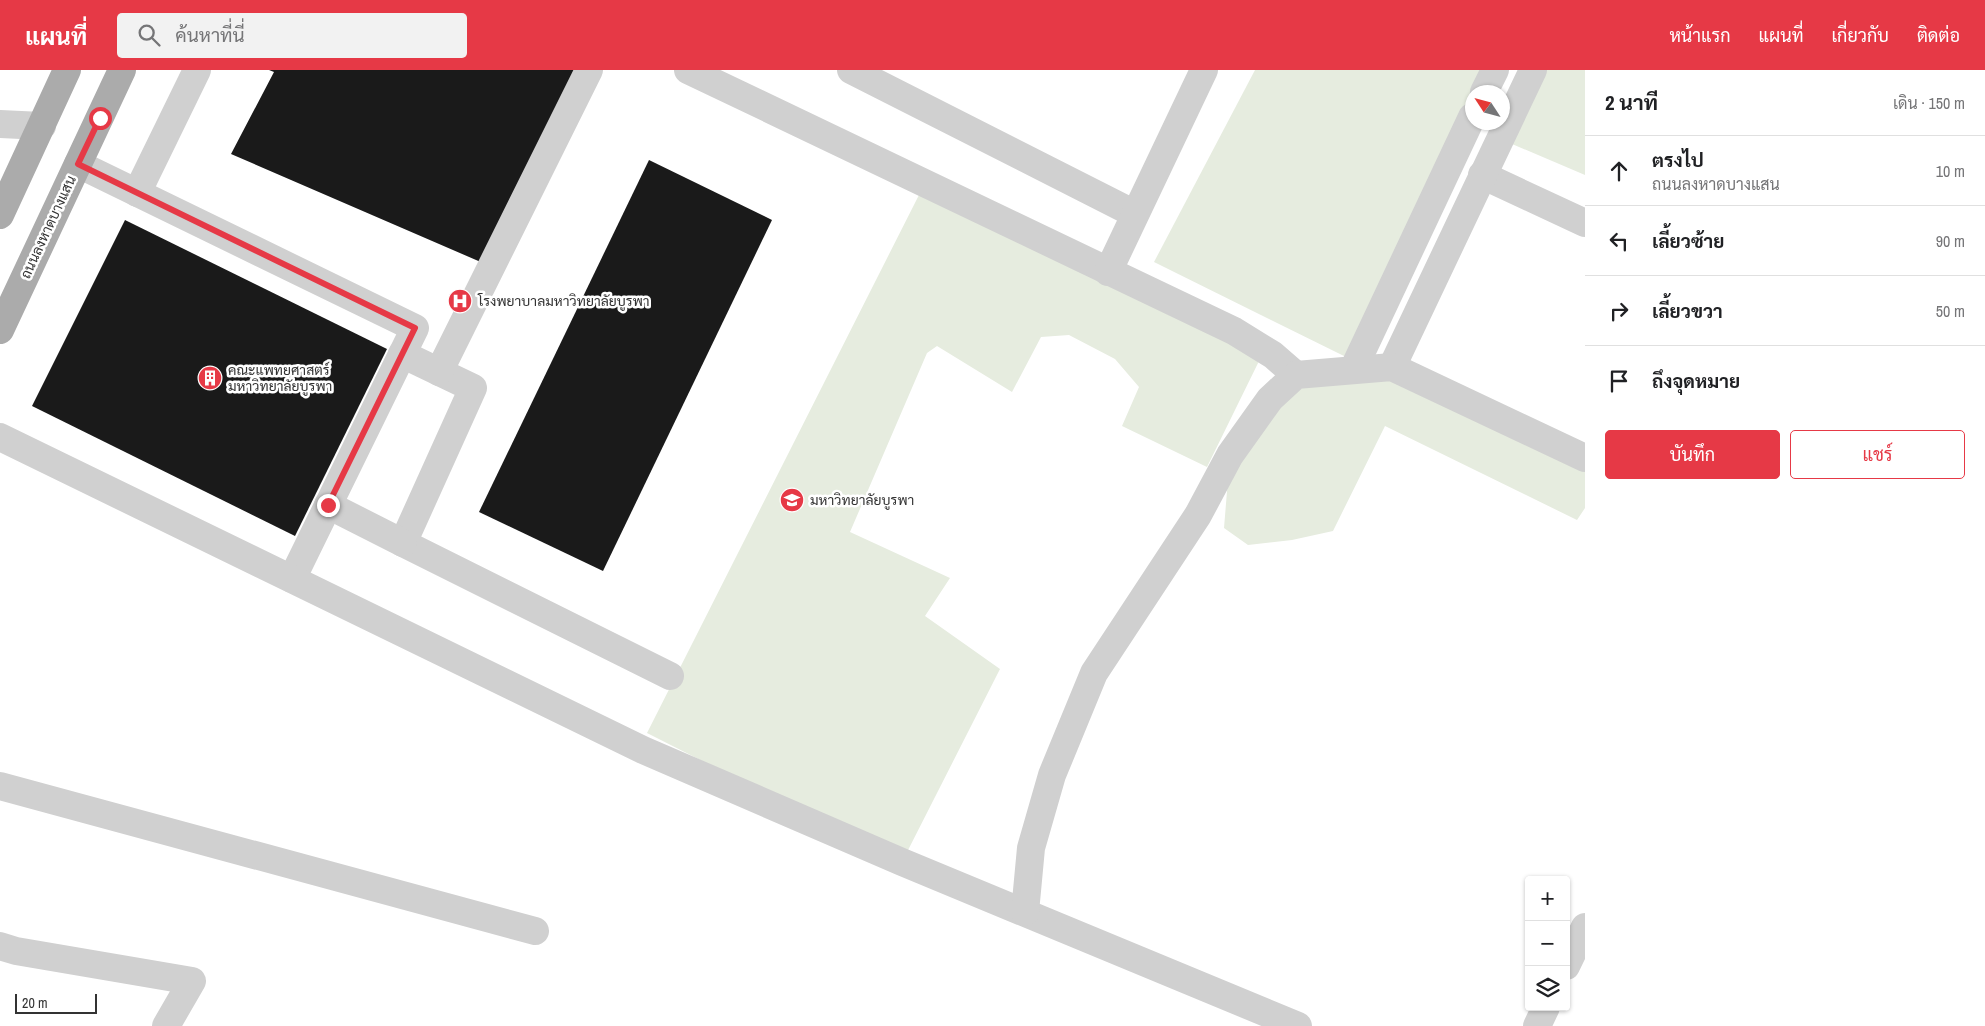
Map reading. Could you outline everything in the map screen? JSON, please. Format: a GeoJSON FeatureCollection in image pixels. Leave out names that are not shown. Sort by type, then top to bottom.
{"type":"FeatureCollection","features":[{"type":"Feature","properties":{"kind":"main road"},"geometry":{"type":"LineString","coordinates":[[0,215],[67,70]]}},
{"type":"Feature","properties":{"kind":"main road","name":"ถนนลงหาดบางแสน"},"geometry":{"type":"LineString","coordinates":[[0,330],[122,70]]}},
{"type":"Feature","properties":{"kind":"street"},"geometry":{"type":"LineString","coordinates":[[137,193],[197,70]]}},
{"type":"Feature","properties":{"kind":"street"},"geometry":{"type":"LineString","coordinates":[[439,372],[589,70]]}},
{"type":"Feature","properties":{"kind":"street"},"geometry":{"type":"LineString","coordinates":[[688,70],[1234,331],[1273,355],[1296,375]]}},
{"type":"Feature","properties":{"kind":"street"},"geometry":{"type":"LineString","coordinates":[[851,70],[1135,214]]}},
{"type":"Feature","properties":{"kind":"street"},"geometry":{"type":"LineString","coordinates":[[1108,272],[1204,70]]}},
{"type":"Feature","properties":{"kind":"street"},"geometry":{"type":"LineString","coordinates":[[1487,85],[1494,70]]}},
{"type":"Feature","properties":{"kind":"street"},"geometry":{"type":"LineString","coordinates":[[1392,367],[1533,70]]}},
{"type":"Feature","properties":{"kind":"street"},"geometry":{"type":"LineString","coordinates":[[0,124],[42,126]]}},
{"type":"Feature","properties":{"kind":"street"},"geometry":{"type":"LineString","coordinates":[[1353,370],[1466,130]]}},
{"type":"Feature","properties":{"kind":"street"},"geometry":{"type":"LineString","coordinates":[[78,164],[415,328],[292,578]]}},
{"type":"Feature","properties":{"kind":"street"},"geometry":{"type":"LineString","coordinates":[[1482,175],[1585,223]]}},
{"type":"Feature","properties":{"kind":"street"},"geometry":{"type":"LineString","coordinates":[[402,354],[473,388],[403,543]]}},
{"type":"Feature","properties":{"kind":"street"},"geometry":{"type":"LineString","coordinates":[[1024,912],[1032,848],[1049,784],[1094,673],[1198,515],[1230,455],[1270,399],[1296,375],[1392,367],[1585,458]]}},
{"type":"Feature","properties":{"kind":"street"},"geometry":{"type":"LineString","coordinates":[[0,437],[643,750],[902,862],[1298,1026]]}},
{"type":"Feature","properties":{"kind":"street"},"geometry":{"type":"LineString","coordinates":[[328,505],[670,676]]}},
{"type":"Feature","properties":{"kind":"street"},"geometry":{"type":"LineString","coordinates":[[0,786],[535,931]]}},
{"type":"Feature","properties":{"kind":"street"},"geometry":{"type":"LineString","coordinates":[[1570,958],[1585,927]]}},
{"type":"Feature","properties":{"kind":"street"},"geometry":{"type":"LineString","coordinates":[[0,946],[16,951],[192,980],[166,1026]]}},
{"type":"Feature","properties":{"kind":"street"},"geometry":{"type":"LineString","coordinates":[[1537,1026],[1544,1011]]}},
{"type":"Feature","properties":{"kind":"shaded area"},"geometry":{"type":"Polygon","coordinates":[[[1255,70],[1486,70],[1479,85],[1465,85],[1465,113],[1346,357],[1154,262],[1255,70]]]}},
{"type":"Feature","properties":{"kind":"shaded area"},"geometry":{"type":"Polygon","coordinates":[[[1542,70],[1585,70],[1585,175],[1512,144],[1542,70]]]}},
{"type":"Feature","properties":{"kind":"shaded area"},"geometry":{"type":"Polygon","coordinates":[[[921,191],[1261,357],[1207,467],[1122,426],[1139,387],[1115,359],[1069,335],[1041,337],[1012,392],[937,346],[927,353],[850,532],[950,578],[925,616],[1000,669],[902,862],[647,733],[921,191]]]}},
{"type":"Feature","properties":{"kind":"shaded area"},"geometry":{"type":"Polygon","coordinates":[[[1382,368],[1585,458],[1585,508],[1577,520],[1385,426],[1333,531],[1292,540],[1248,545],[1224,528],[1230,455],[1313,373],[1382,368]]]}},
{"type":"Feature","properties":{"kind":"building"},"geometry":{"type":"Polygon","coordinates":[[[269,70],[576,70],[483,263],[231,154],[274,72],[269,70]]]}},
{"type":"Feature","properties":{"kind":"building"},"geometry":{"type":"Polygon","coordinates":[[[649,160],[772,220],[603,571],[479,512],[649,160]]]}},
{"type":"Feature","properties":{"kind":"building","name":"คณะแพทยศาสตร์ มหาวิทยาลัยบูรพา"},"geometry":{"type":"Polygon","coordinates":[[[125,220],[387,349],[295,536],[32,406],[125,220]]]}},
{"type":"Feature","properties":{"kind":"place","name":"โรงพยาบาลมหาวิทยาลัยบูรพา"},"geometry":{"type":"Point","coordinates":[460,301]}},
{"type":"Feature","properties":{"kind":"place","name":"คณะแพทยศาสตร์ มหาวิทยาลัยบูรพา"},"geometry":{"type":"Point","coordinates":[210,378]}},
{"type":"Feature","properties":{"kind":"place","name":"มหาวิทยาลัยบูรพา"},"geometry":{"type":"Point","coordinates":[792,500]}},
{"type":"Feature","properties":{"kind":"route"},"geometry":{"type":"LineString","coordinates":[[100,118],[78,164],[257,253],[415,328],[328,505]]}}]}
